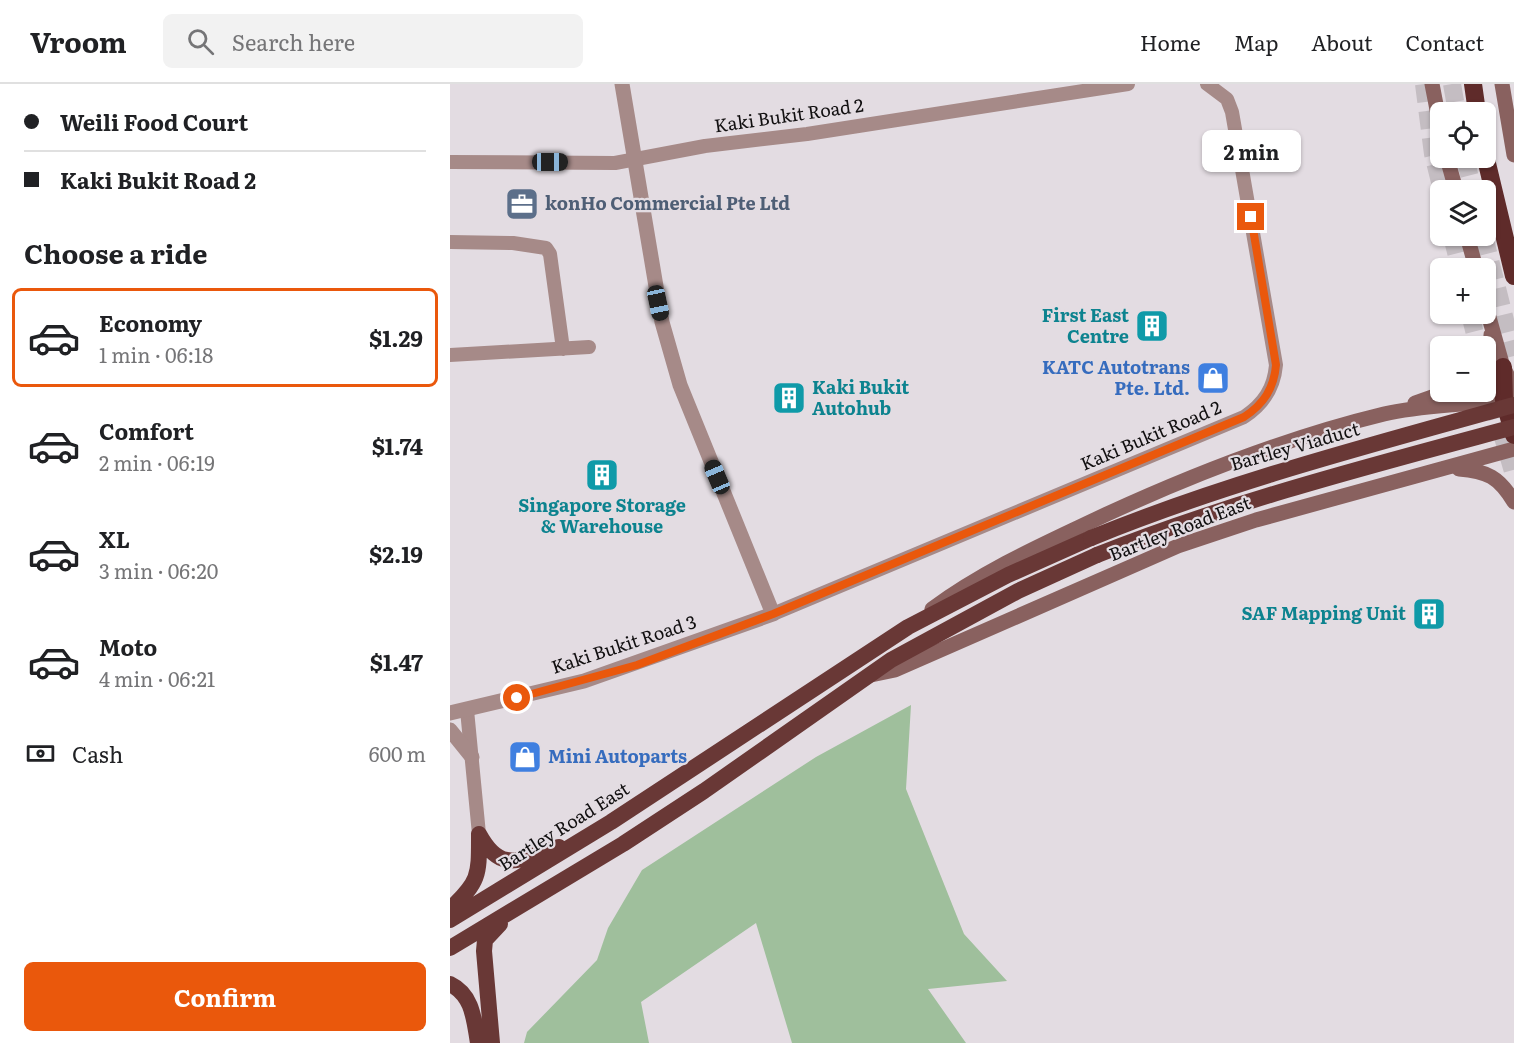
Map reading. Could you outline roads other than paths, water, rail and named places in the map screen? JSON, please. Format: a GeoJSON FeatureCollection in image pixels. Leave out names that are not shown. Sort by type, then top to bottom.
{"type":"FeatureCollection","features":[{"type":"Feature","properties":{"kind":"highway"},"geometry":{"type":"LineString","coordinates":[[1473,84],[1476,102]]}},
{"type":"Feature","properties":{"kind":"highway"},"geometry":{"type":"LineString","coordinates":[[1488,168],[1514,276]]}},
{"type":"Feature","properties":{"kind":"highway"},"geometry":{"type":"LineString","coordinates":[[1503,367],[1511,398],[1514,435]]}},
{"type":"Feature","properties":{"kind":"highway","name":"Bartley Viaduct"},"geometry":{"type":"LineString","coordinates":[[1091,538],[1176,504],[1511,398]]}},
{"type":"Feature","properties":{"kind":"highway","name":"Bartley Road East"},"geometry":{"type":"LineString","coordinates":[[450,948],[704,791],[891,660],[948,627],[1097,555],[1174,524],[1249,500],[1514,427]]}},
{"type":"Feature","properties":{"kind":"highway","name":"Bartley Road East"},"geometry":{"type":"LineString","coordinates":[[450,920],[594,833],[908,627],[1008,575],[1091,538]]}},
{"type":"Feature","properties":{"kind":"highway"},"geometry":{"type":"LineString","coordinates":[[479,834],[491,853],[505,861],[517,860],[594,833]]}},
{"type":"Feature","properties":{"kind":"highway"},"geometry":{"type":"LineString","coordinates":[[450,909],[471,889],[476,879],[479,834]]}},
{"type":"Feature","properties":{"kind":"highway"},"geometry":{"type":"LineString","coordinates":[[492,1043],[485,940],[511,912]]}},
{"type":"Feature","properties":{"kind":"highway"},"geometry":{"type":"LineString","coordinates":[[450,984],[465,997],[474,1011],[478,1043]]}},
{"type":"Feature","properties":{"kind":"main road"},"geometry":{"type":"LineString","coordinates":[[1432,84],[1436,102]]}},
{"type":"Feature","properties":{"kind":"main road"},"geometry":{"type":"LineString","coordinates":[[1502,84],[1514,155]]}},
{"type":"Feature","properties":{"kind":"main road"},"geometry":{"type":"LineString","coordinates":[[1491,324],[1503,367]]}},
{"type":"Feature","properties":{"kind":"main road"},"geometry":{"type":"LineString","coordinates":[[1491,336],[1492,328]]}},
{"type":"Feature","properties":{"kind":"main road"},"geometry":{"type":"LineString","coordinates":[[1386,413],[1430,398]]}},
{"type":"Feature","properties":{"kind":"main road","name":"Bartley Road East"},"geometry":{"type":"LineString","coordinates":[[908,627],[960,588],[1003,563],[1150,494],[1307,437],[1386,413],[1511,398]]}},
{"type":"Feature","properties":{"kind":"main road","name":"Bartley Road East"},"geometry":{"type":"LineString","coordinates":[[871,675],[895,670],[1178,546],[1256,520],[1514,449]]}},
{"type":"Feature","properties":{"kind":"main road"},"geometry":{"type":"LineString","coordinates":[[1448,468],[1482,471],[1491,475],[1514,502]]}},
{"type":"Feature","properties":{"kind":"street"},"geometry":{"type":"LineString","coordinates":[[622,84],[658,303],[680,385],[773,614]]}},
{"type":"Feature","properties":{"kind":"street","name":"Kaki Bukit Road 2"},"geometry":{"type":"LineString","coordinates":[[450,162],[615,163],[1128,84]]}},
{"type":"Feature","properties":{"kind":"street","name":"Kaki Bukit Road 2"},"geometry":{"type":"LineString","coordinates":[[773,614],[1244,417],[1266,398],[1275,376],[1276,365],[1232,112],[1227,99],[1207,84]]}},
{"type":"Feature","properties":{"kind":"street"},"geometry":{"type":"LineString","coordinates":[[450,242],[513,243],[546,248],[549,254],[563,349]]}},
{"type":"Feature","properties":{"kind":"street"},"geometry":{"type":"LineString","coordinates":[[450,355],[589,347]]}},
{"type":"Feature","properties":{"kind":"street","name":"Kaki Bukit Road 3"},"geometry":{"type":"LineString","coordinates":[[450,713],[595,678],[773,614]]}},
{"type":"Feature","properties":{"kind":"street"},"geometry":{"type":"LineString","coordinates":[[467,710],[479,834]]}},
{"type":"Feature","properties":{"kind":"street"},"geometry":{"type":"LineString","coordinates":[[450,730],[472,757]]}},
{"type":"Feature","properties":{"kind":"tunnel"},"geometry":{"type":"LineString","coordinates":[[1424,84],[1433,154],[1440,180]]}},
{"type":"Feature","properties":{"kind":"tunnel"},"geometry":{"type":"LineString","coordinates":[[1452,84],[1455,102]]}},
{"type":"Feature","properties":{"kind":"tunnel"},"geometry":{"type":"LineString","coordinates":[[1468,168],[1470,180]]}},
{"type":"Feature","properties":{"kind":"tunnel"},"geometry":{"type":"LineString","coordinates":[[1454,246],[1458,258]]}},
{"type":"Feature","properties":{"kind":"tunnel"},"geometry":{"type":"LineString","coordinates":[[1486,246],[1514,356]]}},
{"type":"Feature","properties":{"kind":"tunnel"},"geometry":{"type":"LineString","coordinates":[[1472,324],[1476,336]]}},
{"type":"Feature","properties":{"kind":"tunnel"},"geometry":{"type":"LineString","coordinates":[[1493,402],[1514,475]]}},
{"type":"Feature","properties":{"kind":"place","name":"konHo Commercial Pte Ltd"},"geometry":{"type":"Point","coordinates":[522,204]}},
{"type":"Feature","properties":{"kind":"place","name":"First East Centre"},"geometry":{"type":"Point","coordinates":[1152,326]}},
{"type":"Feature","properties":{"kind":"place","name":"KATC Autotrans Pte. Ltd."},"geometry":{"type":"Point","coordinates":[1213,378]}},
{"type":"Feature","properties":{"kind":"place","name":"Kaki Bukit Autohub"},"geometry":{"type":"Point","coordinates":[789,398]}},
{"type":"Feature","properties":{"kind":"place","name":"Singapore Storage & Warehouse"},"geometry":{"type":"Point","coordinates":[602,475]}},
{"type":"Feature","properties":{"kind":"place","name":"SAF Mapping Unit"},"geometry":{"type":"Point","coordinates":[1429,614]}},
{"type":"Feature","properties":{"kind":"place","name":"Mini Autoparts"},"geometry":{"type":"Point","coordinates":[525,757]}}]}
